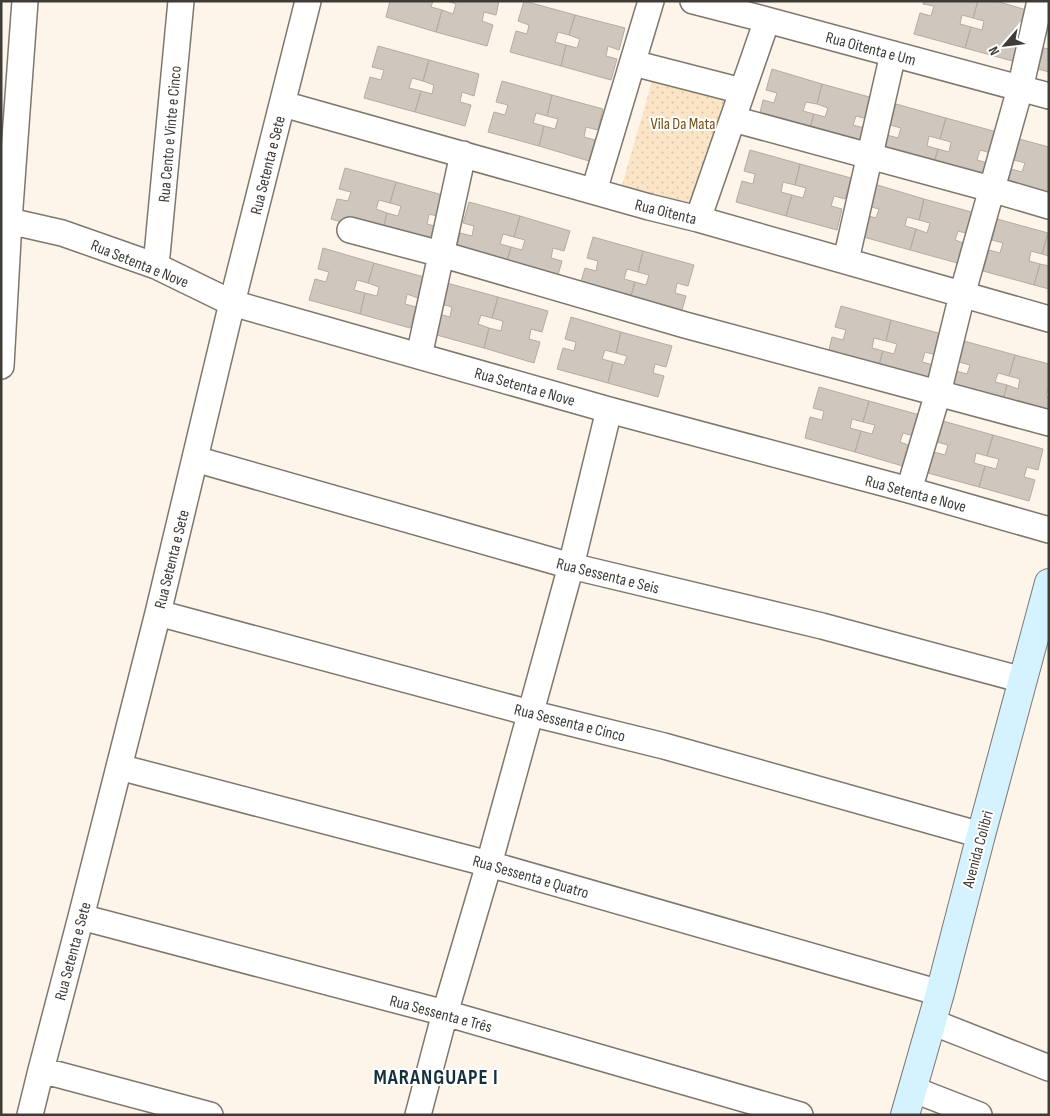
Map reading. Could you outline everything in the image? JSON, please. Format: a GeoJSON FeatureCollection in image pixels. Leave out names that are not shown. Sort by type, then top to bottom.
{"type":"FeatureCollection","features":[{"type":"Feature","properties":{"kind":"main road","name":"Avenida Colibri"},"geometry":{"type":"LineString","coordinates":[[909,1102],[940,993],[1049,582]]}},
{"type":"Feature","properties":{"kind":"street"},"geometry":{"type":"LineString","coordinates":[[1,366],[11,68],[25,1]]}},
{"type":"Feature","properties":{"kind":"street","name":"Rua Cento e Vinte e Cinco"},"geometry":{"type":"LineString","coordinates":[[156,266],[181,1]]}},
{"type":"Feature","properties":{"kind":"street","name":"Rua Setenta e Sete"},"geometry":{"type":"LineString","coordinates":[[30,1115],[158,613],[232,303],[308,1]]}},
{"type":"Feature","properties":{"kind":"street"},"geometry":{"type":"LineString","coordinates":[[594,192],[651,1]]}},
{"type":"Feature","properties":{"kind":"street","name":"Rua Oitenta e Um"},"geometry":{"type":"LineString","coordinates":[[693,1],[1049,96]]}},
{"type":"Feature","properties":{"kind":"street"},"geometry":{"type":"LineString","coordinates":[[909,490],[938,392],[962,295],[1020,89],[1040,1]]}},
{"type":"Feature","properties":{"kind":"street"},"geometry":{"type":"LineString","coordinates":[[698,218],[767,20]]}},
{"type":"Feature","properties":{"kind":"street"},"geometry":{"type":"LineString","coordinates":[[846,260],[893,54]]}},
{"type":"Feature","properties":{"kind":"street"},"geometry":{"type":"LineString","coordinates":[[633,63],[742,91]]}},
{"type":"Feature","properties":{"kind":"street","name":"Rua Oitenta"},"geometry":{"type":"LineString","coordinates":[[283,104],[594,192],[698,218],[1049,319]]}},
{"type":"Feature","properties":{"kind":"street"},"geometry":{"type":"LineString","coordinates":[[733,119],[1049,206]]}},
{"type":"Feature","properties":{"kind":"street"},"geometry":{"type":"LineString","coordinates":[[419,356],[463,154]]}},
{"type":"Feature","properties":{"kind":"street","name":"Rua Setenta e Nove"},"geometry":{"type":"LineString","coordinates":[[5,221],[62,234],[156,266],[232,303],[609,410],[909,490],[1049,530]]}},
{"type":"Feature","properties":{"kind":"street"},"geometry":{"type":"LineString","coordinates":[[350,230],[441,254],[685,325],[1049,422]]}},
{"type":"Feature","properties":{"kind":"street"},"geometry":{"type":"LineString","coordinates":[[418,1115],[571,566],[609,410]]}},
{"type":"Feature","properties":{"kind":"street","name":"Rua Sessenta e Seis"},"geometry":{"type":"LineString","coordinates":[[196,459],[571,566],[822,626],[1023,680]]}},
{"type":"Feature","properties":{"kind":"street","name":"Rua Sessenta e Cinco"},"geometry":{"type":"LineString","coordinates":[[158,613],[530,713],[664,746],[981,835]]}},
{"type":"Feature","properties":{"kind":"street","name":"Rua Sessenta e Quatro"},"geometry":{"type":"LineString","coordinates":[[119,767],[489,864],[940,993]]}},
{"type":"Feature","properties":{"kind":"street","name":"Rua Sessenta e Três"},"geometry":{"type":"LineString","coordinates":[[81,917],[445,1013],[800,1115]]}},
{"type":"Feature","properties":{"kind":"street"},"geometry":{"type":"LineString","coordinates":[[932,1022],[1049,1068]]}},
{"type":"Feature","properties":{"kind":"street"},"geometry":{"type":"LineString","coordinates":[[41,1070],[210,1115]]}},
{"type":"Feature","properties":{"kind":"street"},"geometry":{"type":"LineString","coordinates":[[909,1102],[979,1115]]}},
{"type":"Feature","properties":{"kind":"green space","name":"Vila Da Mata"},"geometry":{"type":"Polygon","coordinates":[[[655,71],[738,93],[695,215],[620,192],[655,71]]]}},
{"type":"Feature","properties":{"kind":"building"},"geometry":{"type":"Polygon","coordinates":[[[390,1],[433,1],[431,7],[442,10],[436,32],[386,17],[390,1]]]}},
{"type":"Feature","properties":{"kind":"building"},"geometry":{"type":"Polygon","coordinates":[[[447,1],[499,1],[496,15],[484,12],[482,21],[493,25],[487,46],[436,32],[442,10],[453,14],[456,4],[447,1]]]}},
{"type":"Feature","properties":{"kind":"building"},"geometry":{"type":"Polygon","coordinates":[[[524,1],[575,15],[569,35],[558,32],[555,42],[566,45],[561,66],[510,52],[516,31],[527,34],[529,25],[518,21],[524,1]]]}},
{"type":"Feature","properties":{"kind":"building"},"geometry":{"type":"Polygon","coordinates":[[[924,1],[978,1],[973,18],[962,15],[960,24],[971,27],[965,48],[914,34],[920,13],[931,16],[934,6],[923,4],[924,1]]]}},
{"type":"Feature","properties":{"kind":"building"},"geometry":{"type":"Polygon","coordinates":[[[978,1],[996,1],[1030,11],[1024,32],[1013,29],[1010,38],[1021,41],[1016,62],[965,48],[971,27],[982,30],[984,21],[973,18],[978,1]]]}},
{"type":"Feature","properties":{"kind":"building"},"geometry":{"type":"Polygon","coordinates":[[[575,15],[625,28],[619,50],[608,46],[606,56],[617,59],[611,80],[561,66],[566,45],[577,48],[580,39],[569,35],[575,15]]]}},
{"type":"Feature","properties":{"kind":"building"},"geometry":{"type":"Polygon","coordinates":[[[378,46],[429,60],[423,81],[412,78],[409,88],[421,91],[415,112],[364,98],[370,77],[381,80],[384,70],[372,67],[378,46]]]}},
{"type":"Feature","properties":{"kind":"building"},"geometry":{"type":"Polygon","coordinates":[[[1044,48],[1049,49],[1049,72],[1038,69],[1044,48]]]}},
{"type":"Feature","properties":{"kind":"building"},"geometry":{"type":"Polygon","coordinates":[[[429,60],[479,74],[474,96],[462,92],[460,102],[471,105],[465,126],[415,112],[421,91],[432,94],[434,85],[423,81],[429,60]]]}},
{"type":"Feature","properties":{"kind":"building"},"geometry":{"type":"Polygon","coordinates":[[[772,69],[822,84],[817,104],[806,102],[803,111],[814,114],[808,135],[758,121],[763,100],[774,103],[777,93],[766,90],[772,69]]]}},
{"type":"Feature","properties":{"kind":"building"},"geometry":{"type":"Polygon","coordinates":[[[502,81],[552,95],[547,116],[536,113],[533,123],[544,126],[539,146],[488,132],[494,112],[505,115],[508,105],[496,102],[502,81]]]}},
{"type":"Feature","properties":{"kind":"building"},"geometry":{"type":"Polygon","coordinates":[[[822,84],[873,98],[867,119],[856,116],[853,125],[864,128],[859,149],[808,135],[814,114],[825,117],[828,108],[817,104],[822,84]]]}},
{"type":"Feature","properties":{"kind":"building"},"geometry":{"type":"Polygon","coordinates":[[[552,95],[603,109],[598,130],[586,127],[584,137],[595,140],[589,161],[539,146],[544,126],[555,129],[558,119],[547,116],[552,95]]]}},
{"type":"Feature","properties":{"kind":"building"},"geometry":{"type":"Polygon","coordinates":[[[896,104],[946,118],[940,139],[929,136],[927,146],[938,149],[932,170],[881,156],[887,135],[898,138],[901,128],[890,125],[896,104]]]}},
{"type":"Feature","properties":{"kind":"building"},"geometry":{"type":"Polygon","coordinates":[[[946,118],[997,132],[991,153],[980,150],[977,160],[988,163],[983,184],[932,170],[938,149],[949,152],[951,142],[940,139],[946,118]]]}},
{"type":"Feature","properties":{"kind":"building"},"geometry":{"type":"Polygon","coordinates":[[[1019,139],[1049,147],[1049,202],[1005,190],[1011,169],[1022,172],[1025,163],[1014,160],[1019,139]]]}},
{"type":"Feature","properties":{"kind":"building"},"geometry":{"type":"Polygon","coordinates":[[[750,150],[800,164],[795,185],[783,182],[781,192],[792,195],[786,216],[736,202],[742,181],[753,184],[755,174],[744,171],[750,150]]]}},
{"type":"Feature","properties":{"kind":"building"},"geometry":{"type":"Polygon","coordinates":[[[800,164],[851,178],[845,199],[834,196],[831,206],[842,209],[837,230],[786,216],[792,195],[803,198],[806,188],[795,185],[800,164]]]}},
{"type":"Feature","properties":{"kind":"building"},"geometry":{"type":"Polygon","coordinates":[[[345,168],[396,182],[390,203],[379,200],[376,209],[387,213],[382,234],[331,219],[337,199],[348,201],[351,192],[339,189],[345,168]]]}},
{"type":"Feature","properties":{"kind":"building"},"geometry":{"type":"Polygon","coordinates":[[[396,182],[446,196],[441,217],[429,214],[427,224],[438,227],[432,248],[382,234],[387,213],[398,216],[401,206],[390,203],[396,182]]]}},
{"type":"Feature","properties":{"kind":"building"},"geometry":{"type":"Polygon","coordinates":[[[874,184],[924,199],[919,220],[907,217],[905,226],[916,229],[910,250],[860,236],[865,215],[876,218],[879,209],[868,206],[874,184]]]}},
{"type":"Feature","properties":{"kind":"building"},"geometry":{"type":"Polygon","coordinates":[[[924,199],[975,213],[969,234],[958,231],[955,240],[966,244],[961,264],[910,250],[916,229],[927,233],[930,223],[919,220],[924,199]]]}},
{"type":"Feature","properties":{"kind":"building"},"geometry":{"type":"Polygon","coordinates":[[[469,202],[520,216],[514,237],[503,234],[500,244],[511,247],[505,268],[455,254],[460,233],[472,236],[474,226],[463,223],[469,202]]]}},
{"type":"Feature","properties":{"kind":"building"},"geometry":{"type":"Polygon","coordinates":[[[520,216],[570,231],[564,251],[553,248],[551,258],[562,261],[556,282],[505,268],[511,247],[522,250],[525,240],[514,237],[520,216]]]}},
{"type":"Feature","properties":{"kind":"building"},"geometry":{"type":"Polygon","coordinates":[[[997,219],[1048,233],[1042,254],[1031,251],[1029,261],[1040,264],[1034,285],[983,271],[989,250],[1000,253],[1003,243],[992,240],[997,219]]]}},
{"type":"Feature","properties":{"kind":"building"},"geometry":{"type":"Polygon","coordinates":[[[1049,234],[1049,256],[1042,254],[1049,234]]]}},
{"type":"Feature","properties":{"kind":"building"},"geometry":{"type":"Polygon","coordinates":[[[593,237],[643,251],[638,272],[627,269],[624,279],[635,282],[629,303],[579,288],[585,268],[596,271],[598,261],[587,258],[593,237]]]}},
{"type":"Feature","properties":{"kind":"building"},"geometry":{"type":"Polygon","coordinates":[[[323,248],[374,263],[368,283],[357,280],[354,290],[365,293],[360,314],[309,300],[315,279],[326,282],[329,272],[318,269],[323,248]]]}},
{"type":"Feature","properties":{"kind":"building"},"geometry":{"type":"Polygon","coordinates":[[[643,251],[694,265],[688,286],[677,283],[675,293],[686,296],[680,317],[629,303],[635,282],[646,285],[649,275],[638,272],[643,251]]]}},
{"type":"Feature","properties":{"kind":"building"},"geometry":{"type":"Polygon","coordinates":[[[374,263],[424,277],[418,298],[407,294],[405,304],[416,307],[410,328],[360,314],[365,293],[377,296],[379,287],[368,283],[374,263]]]}},
{"type":"Feature","properties":{"kind":"building"},"geometry":{"type":"Polygon","coordinates":[[[1040,264],[1049,266],[1049,289],[1034,285],[1040,264]]]}},
{"type":"Feature","properties":{"kind":"building"},"geometry":{"type":"Polygon","coordinates":[[[447,283],[498,297],[492,318],[481,315],[478,324],[489,328],[484,348],[433,334],[439,314],[450,317],[452,307],[441,304],[447,283]]]}},
{"type":"Feature","properties":{"kind":"building"},"geometry":{"type":"Polygon","coordinates":[[[498,297],[548,311],[542,332],[531,329],[529,339],[540,342],[534,363],[484,348],[489,328],[501,331],[503,321],[492,318],[498,297]]]}},
{"type":"Feature","properties":{"kind":"building"},"geometry":{"type":"Polygon","coordinates":[[[841,306],[891,320],[886,341],[874,338],[872,348],[883,351],[877,372],[827,358],[832,337],[843,340],[846,330],[835,327],[841,306]]]}},
{"type":"Feature","properties":{"kind":"building"},"geometry":{"type":"Polygon","coordinates":[[[571,317],[621,332],[616,353],[605,350],[602,359],[613,362],[608,383],[557,369],[563,348],[574,351],[576,342],[565,339],[571,317]]]}},
{"type":"Feature","properties":{"kind":"building"},"geometry":{"type":"Polygon","coordinates":[[[891,320],[942,334],[936,355],[925,352],[922,362],[933,365],[928,386],[877,372],[883,351],[894,354],[897,344],[886,341],[891,320]]]}},
{"type":"Feature","properties":{"kind":"building"},"geometry":{"type":"Polygon","coordinates":[[[621,332],[672,346],[666,367],[655,364],[653,373],[664,376],[658,397],[608,383],[613,362],[624,365],[627,356],[616,353],[621,332]]]}},
{"type":"Feature","properties":{"kind":"building"},"geometry":{"type":"Polygon","coordinates":[[[964,341],[1015,355],[1009,376],[998,373],[995,382],[1007,385],[1001,407],[950,392],[956,371],[967,374],[970,365],[959,362],[964,341]]]}},
{"type":"Feature","properties":{"kind":"building"},"geometry":{"type":"Polygon","coordinates":[[[1015,355],[1049,364],[1049,387],[1046,396],[1049,397],[1049,420],[1001,407],[1007,385],[1018,389],[1020,379],[1009,376],[1015,355]]]}},
{"type":"Feature","properties":{"kind":"building"},"geometry":{"type":"Polygon","coordinates":[[[819,387],[869,401],[863,422],[852,419],[850,428],[861,431],[855,452],[805,438],[810,417],[822,420],[824,411],[813,408],[819,387]]]}},
{"type":"Feature","properties":{"kind":"building"},"geometry":{"type":"Polygon","coordinates":[[[869,401],[920,415],[914,436],[903,433],[900,442],[911,446],[906,467],[855,452],[861,431],[872,434],[875,425],[863,422],[869,401]]]}},
{"type":"Feature","properties":{"kind":"building"},"geometry":{"type":"Polygon","coordinates":[[[943,421],[993,435],[987,456],[976,453],[974,463],[985,466],[979,487],[928,473],[934,452],[945,455],[948,445],[937,442],[943,421]]]}},
{"type":"Feature","properties":{"kind":"building"},"geometry":{"type":"Polygon","coordinates":[[[993,435],[1043,449],[1038,470],[1027,467],[1024,477],[1035,480],[1029,501],[979,487],[985,466],[996,469],[999,459],[987,456],[993,435]]]}},
{"type":"Feature","properties":{"kind":"district","name":"MARANGUAPE I"},"geometry":{"type":"Point","coordinates":[436,1077]}}]}
